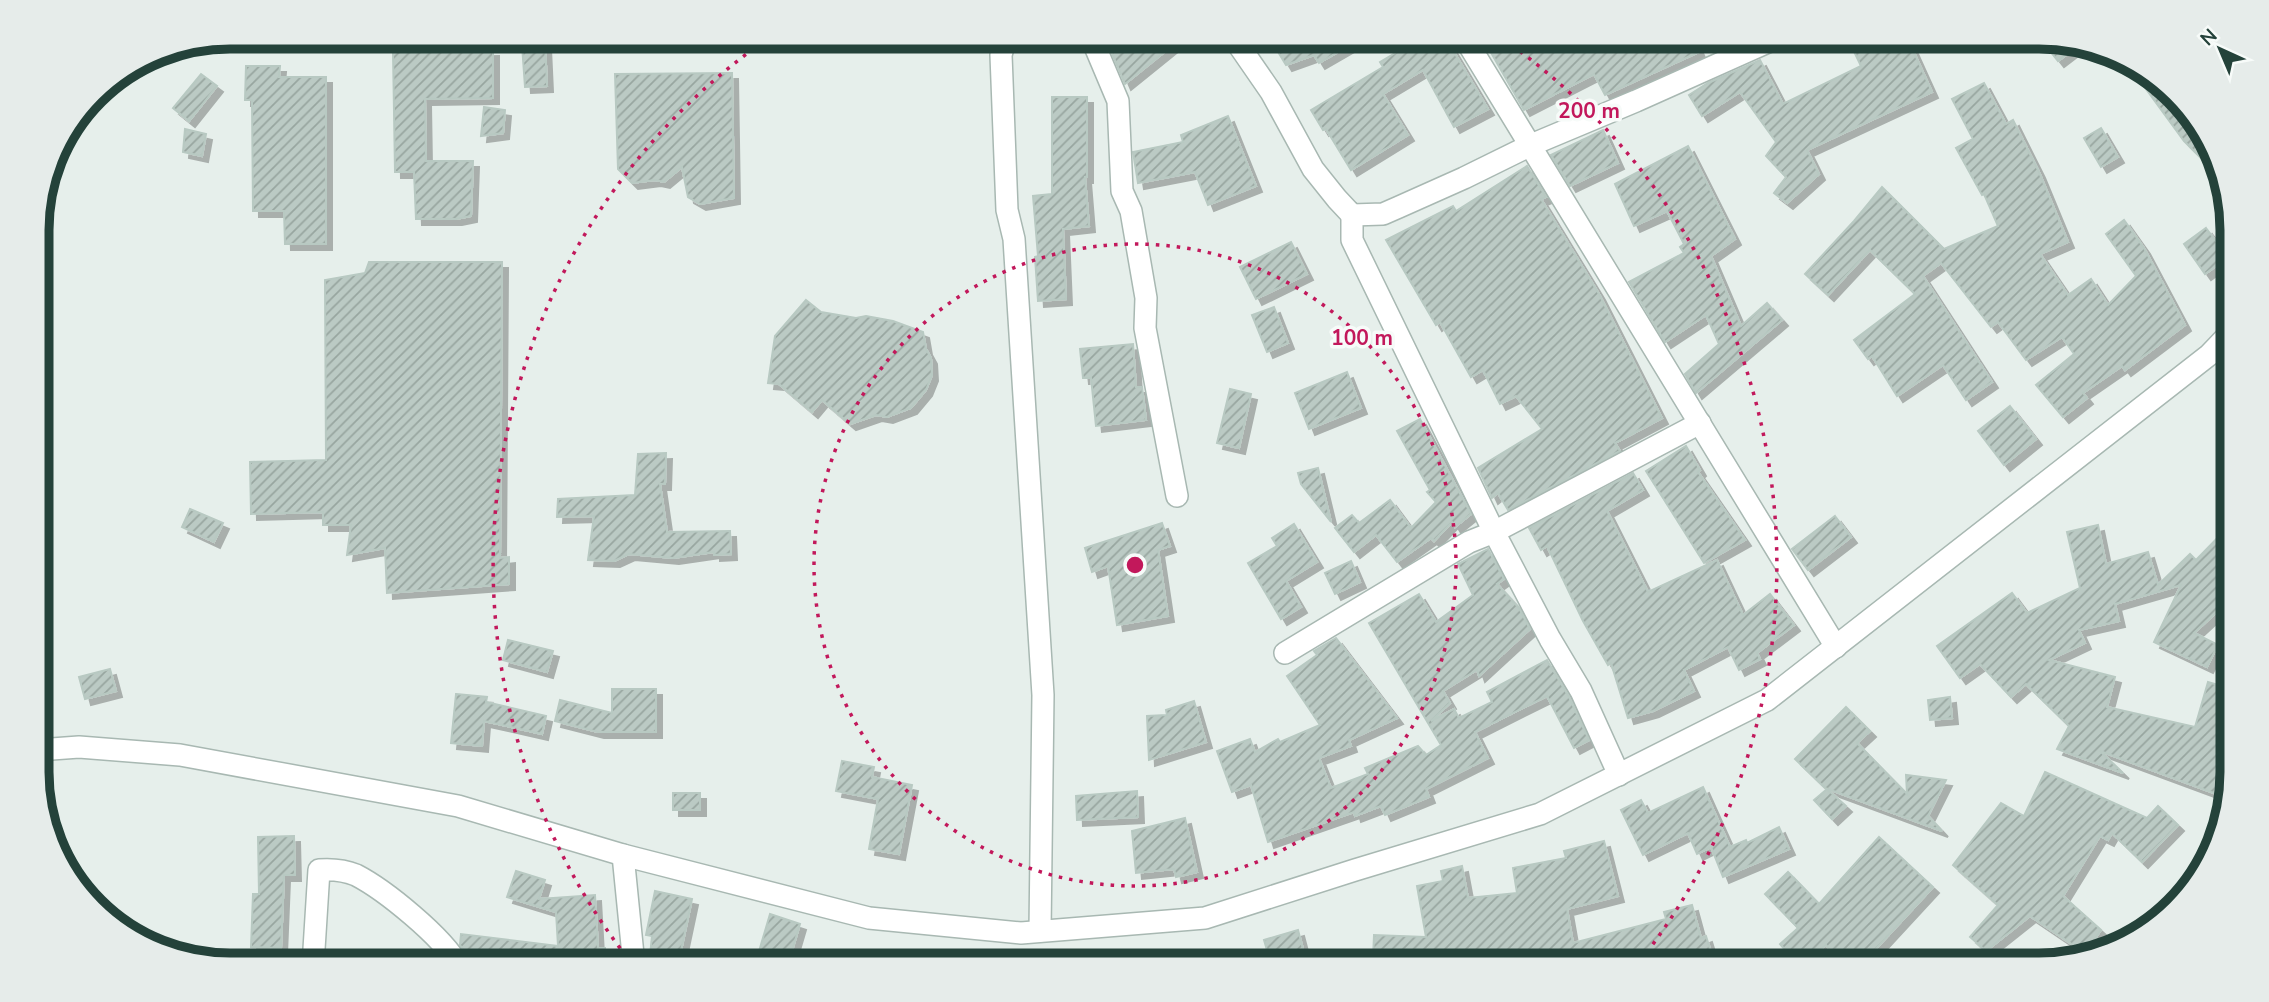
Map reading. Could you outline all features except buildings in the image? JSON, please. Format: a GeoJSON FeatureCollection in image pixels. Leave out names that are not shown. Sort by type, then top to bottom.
{"type":"FeatureCollection","features":[{"type":"Feature","properties":{"kind":"street"},"geometry":{"type":"LineString","coordinates":[[1003,49],[1007,210],[1014,239],[1043,695],[1040,931]]}},
{"type":"Feature","properties":{"kind":"street"},"geometry":{"type":"LineString","coordinates":[[1096,49],[1118,101],[1122,191],[1131,211],[1146,298],[1144,328],[1177,496]]}},
{"type":"Feature","properties":{"kind":"street"},"geometry":{"type":"LineString","coordinates":[[1242,49],[1272,92],[1313,169],[1352,215],[1352,240],[1494,532],[1550,639],[1581,691],[1619,775]]}},
{"type":"Feature","properties":{"kind":"street"},"geometry":{"type":"LineString","coordinates":[[1471,49],[1836,647]]}},
{"type":"Feature","properties":{"kind":"street"},"geometry":{"type":"LineString","coordinates":[[1352,215],[1383,214],[1531,145],[1752,49]]}},
{"type":"Feature","properties":{"kind":"street"},"geometry":{"type":"LineString","coordinates":[[49,749],[79,747],[180,755],[458,806],[623,855],[869,918],[1021,933],[1205,918],[1540,814],[1767,700],[2198,363],[2220,342]]}},
{"type":"Feature","properties":{"kind":"street"},"geometry":{"type":"LineString","coordinates":[[1284,653],[1469,542],[1494,532],[1700,423]]}},
{"type":"Feature","properties":{"kind":"street"},"geometry":{"type":"LineString","coordinates":[[623,855],[633,953]]}},
{"type":"Feature","properties":{"kind":"street"},"geometry":{"type":"LineString","coordinates":[[314,953],[319,870],[334,869],[355,875],[393,900],[428,930],[448,953]]}}]}
